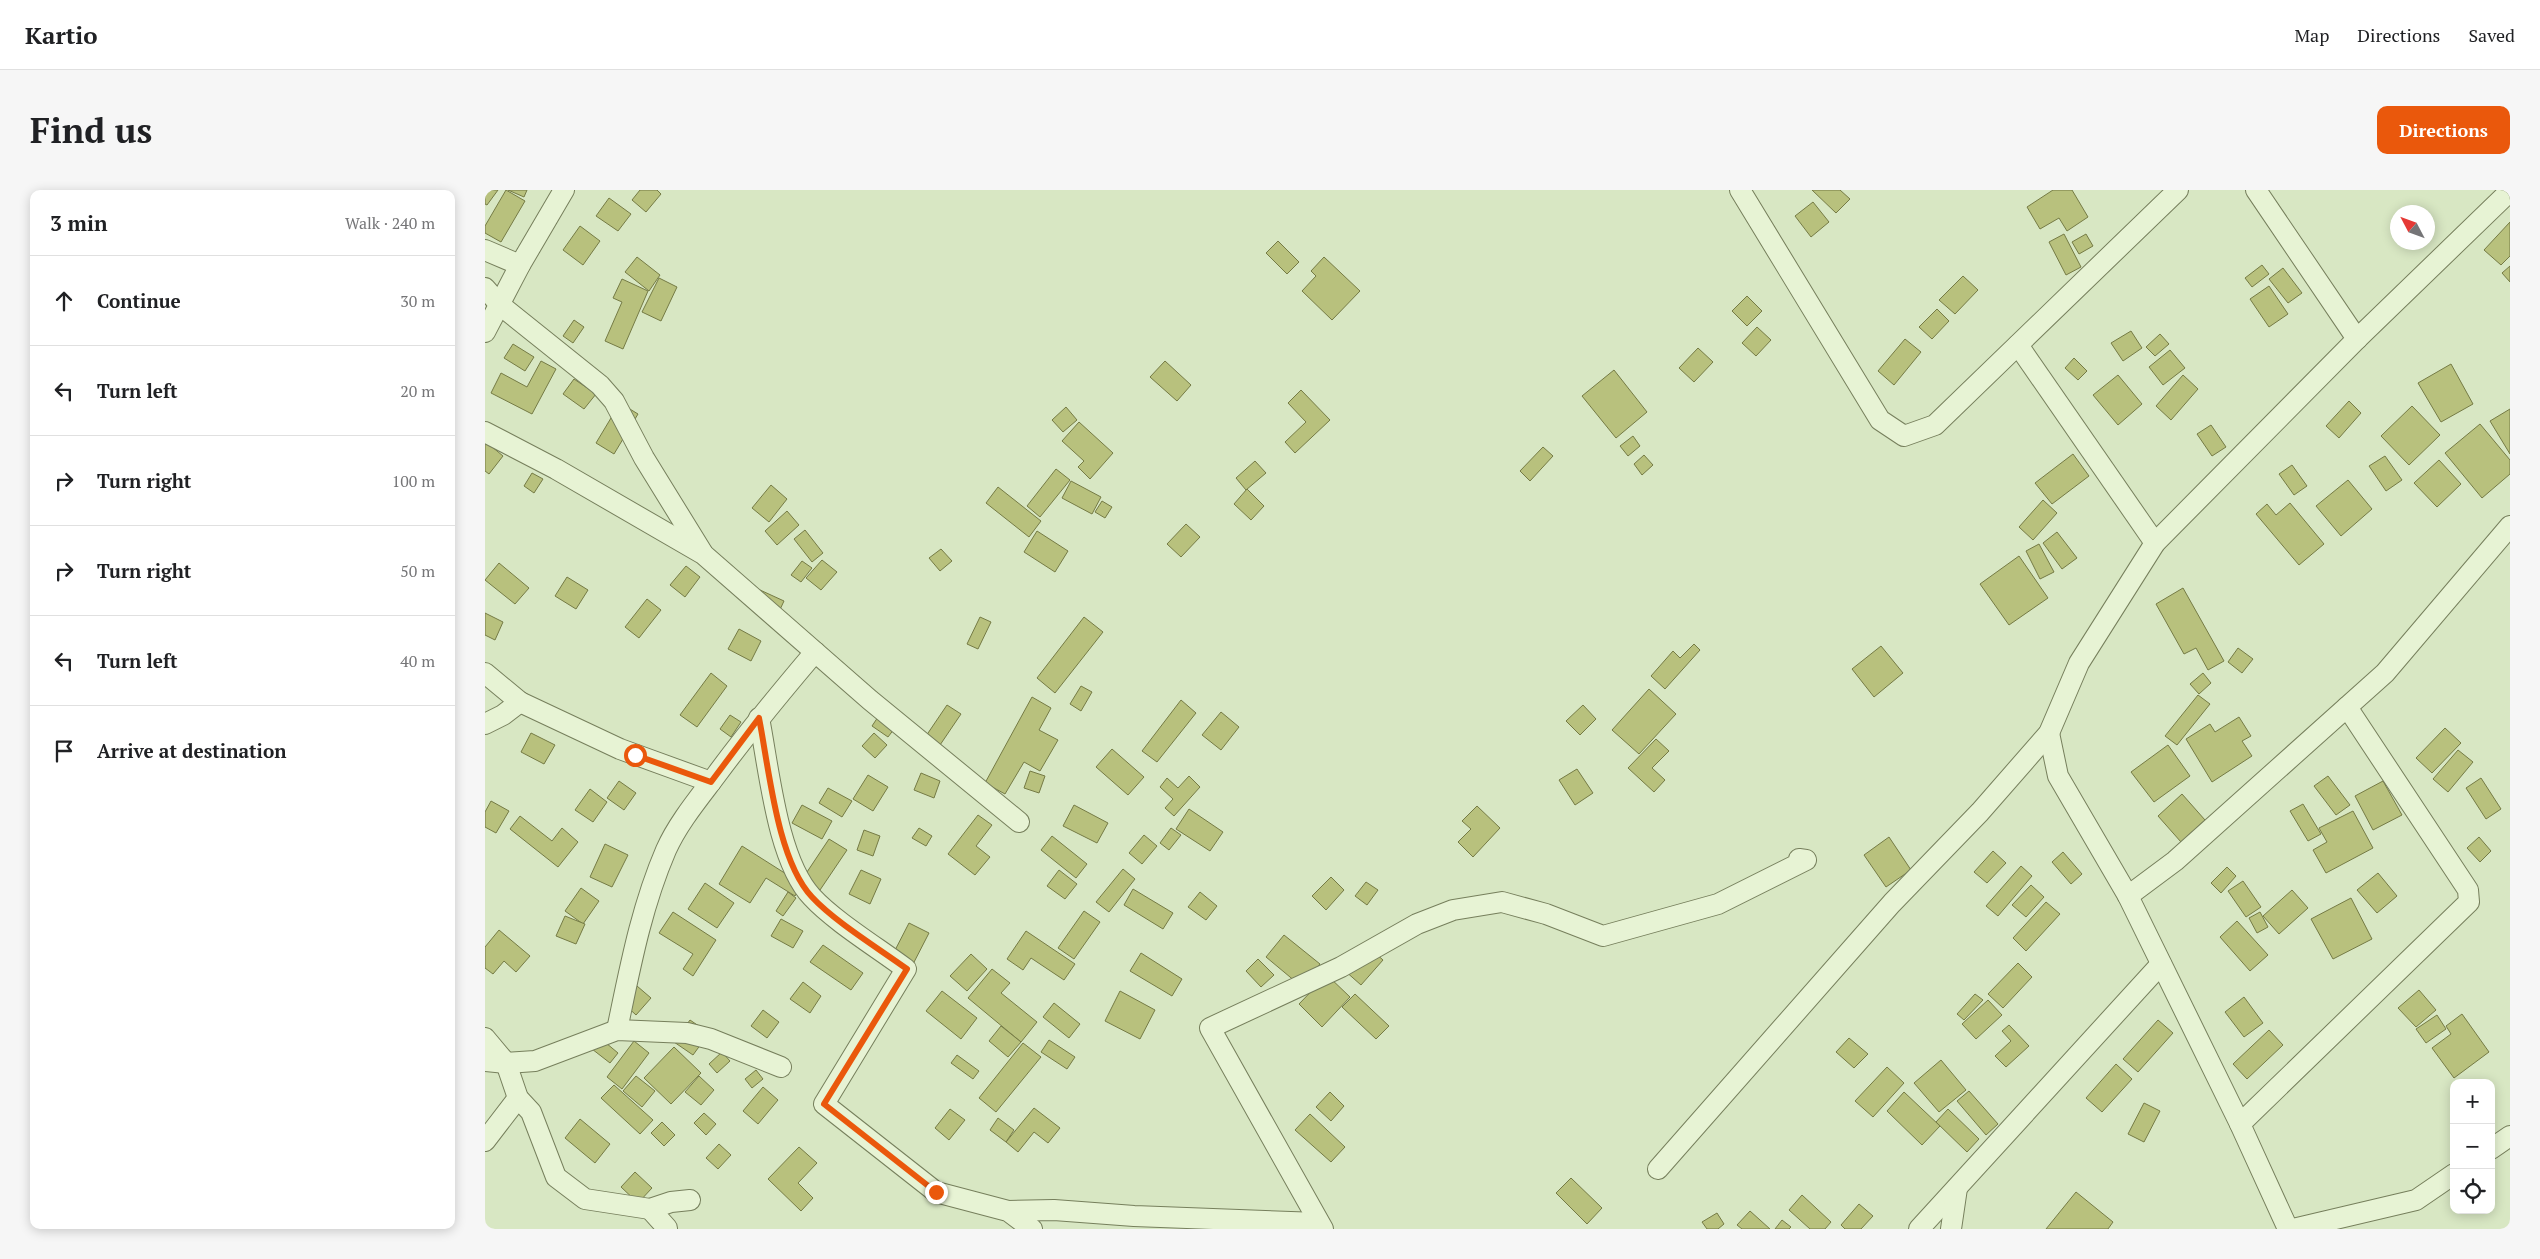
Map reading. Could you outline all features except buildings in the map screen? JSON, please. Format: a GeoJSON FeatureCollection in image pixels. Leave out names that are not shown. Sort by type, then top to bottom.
{"type":"FeatureCollection","features":[{"type":"Feature","properties":{"kind":"street"},"geometry":{"type":"LineString","coordinates":[[485,332],[520,265],[563,190]]}},
{"type":"Feature","properties":{"kind":"street"},"geometry":{"type":"LineString","coordinates":[[1740,190],[1880,420],[1904,436],[1935,425],[2178,190]]}},
{"type":"Feature","properties":{"kind":"street"},"geometry":{"type":"LineString","coordinates":[[2256,190],[2357,339]]}},
{"type":"Feature","properties":{"kind":"street"},"geometry":{"type":"LineString","coordinates":[[1658,1169],[1892,903],[1980,812],[2049,733],[2079,663],[2155,543],[2357,339],[2510,190]]}},
{"type":"Feature","properties":{"kind":"street"},"geometry":{"type":"LineString","coordinates":[[485,250],[520,265]]}},
{"type":"Feature","properties":{"kind":"street"},"geometry":{"type":"LineString","coordinates":[[485,288],[500,305],[600,386],[614,401],[644,458],[703,554]]}},
{"type":"Feature","properties":{"kind":"street"},"geometry":{"type":"LineString","coordinates":[[2018,345],[2155,543]]}},
{"type":"Feature","properties":{"kind":"street"},"geometry":{"type":"LineString","coordinates":[[485,432],[556,469],[703,554],[815,652],[1019,822]]}},
{"type":"Feature","properties":{"kind":"street"},"geometry":{"type":"LineString","coordinates":[[2128,896],[2175,861],[2385,672],[2510,526]]}},
{"type":"Feature","properties":{"kind":"street"},"geometry":{"type":"LineString","coordinates":[[617,1030],[646,901],[667,848],[685,818],[759,718],[815,652]]}},
{"type":"Feature","properties":{"kind":"street"},"geometry":{"type":"LineString","coordinates":[[485,673],[519,702],[620,749],[711,782]]}},
{"type":"Feature","properties":{"kind":"street"},"geometry":{"type":"LineString","coordinates":[[485,724],[503,715],[519,702]]}},
{"type":"Feature","properties":{"kind":"street"},"geometry":{"type":"LineString","coordinates":[[2240,1124],[2469,902],[2468,890],[2347,707]]}},
{"type":"Feature","properties":{"kind":"street"},"geometry":{"type":"LineString","coordinates":[[759,718],[783,838],[789,860],[799,879],[819,904],[907,969],[824,1104],[936,1192],[1008,1211],[1055,1210],[1321,1226]]}},
{"type":"Feature","properties":{"kind":"street"},"geometry":{"type":"LineString","coordinates":[[2049,733],[2058,776],[2128,896],[2240,1124],[2288,1229]]}},
{"type":"Feature","properties":{"kind":"street"},"geometry":{"type":"LineString","coordinates":[[1321,1226],[1210,1028],[1341,967],[1417,924],[1453,910],[1502,902],[1546,914],[1603,936],[1718,904],[1806,860],[1799,858]]}},
{"type":"Feature","properties":{"kind":"street"},"geometry":{"type":"LineString","coordinates":[[1919,1229],[2161,964]]}},
{"type":"Feature","properties":{"kind":"street"},"geometry":{"type":"LineString","coordinates":[[485,1061],[506,1063],[535,1061],[617,1030],[687,1033],[711,1039],[781,1067]]}},
{"type":"Feature","properties":{"kind":"street"},"geometry":{"type":"LineString","coordinates":[[485,1038],[506,1063],[518,1098],[531,1112],[556,1177],[585,1199],[650,1209],[671,1202],[690,1200]]}},
{"type":"Feature","properties":{"kind":"street"},"geometry":{"type":"LineString","coordinates":[[485,1141],[518,1098]]}},
{"type":"Feature","properties":{"kind":"street"},"geometry":{"type":"LineString","coordinates":[[2495,1146],[2510,1136]]}},
{"type":"Feature","properties":{"kind":"street"},"geometry":{"type":"LineString","coordinates":[[2293,1229],[2416,1200],[2450,1177]]}},
{"type":"Feature","properties":{"kind":"street"},"geometry":{"type":"LineString","coordinates":[[1951,1229],[1957,1188]]}},
{"type":"Feature","properties":{"kind":"street"},"geometry":{"type":"LineString","coordinates":[[650,1209],[667,1228]]}},
{"type":"Feature","properties":{"kind":"street"},"geometry":{"type":"LineString","coordinates":[[1008,1211],[1032,1229]]}},
{"type":"Feature","properties":{"kind":"route"},"geometry":{"type":"LineString","coordinates":[[635,755],[711,782],[759,718],[783,838],[789,860],[799,879],[819,904],[907,969],[824,1104],[936,1192]]}}]}
